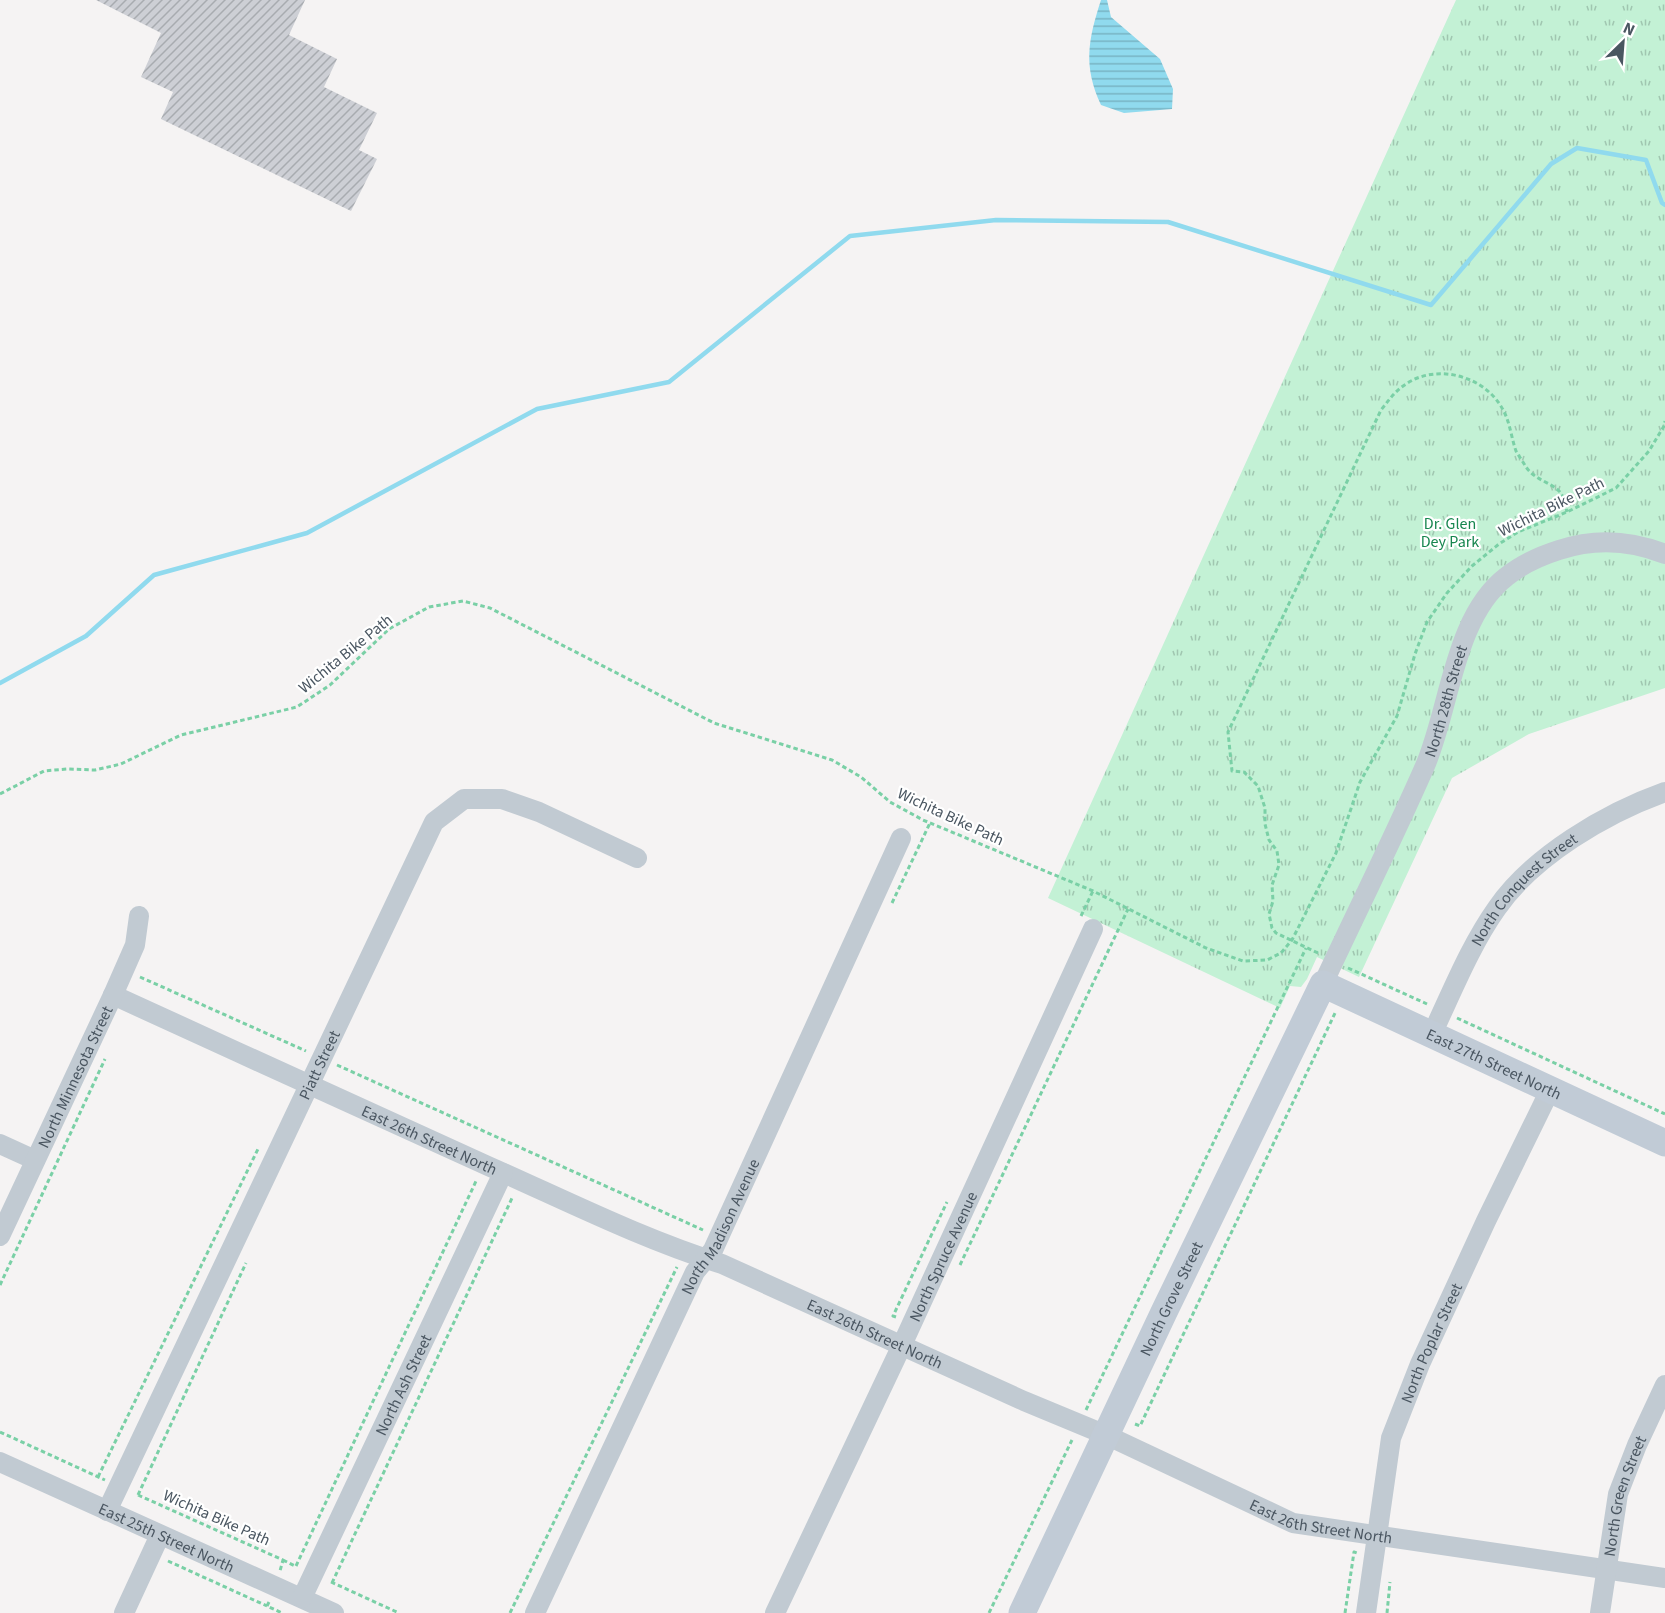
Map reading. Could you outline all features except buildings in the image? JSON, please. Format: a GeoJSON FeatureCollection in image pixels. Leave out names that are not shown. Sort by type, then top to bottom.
{"type":"FeatureCollection","features":[{"type":"Feature","properties":{"kind":"street","name":"North 28th Street"},"geometry":{"type":"LineString","coordinates":[[1328,972],[1425,764],[1440,725],[1462,643],[1474,616],[1488,596],[1505,578],[1524,565],[1543,555],[1587,543],[1616,542],[1644,546],[1665,554]]}},
{"type":"Feature","properties":{"kind":"street","name":"North Conquest Street"},"geometry":{"type":"LineString","coordinates":[[1437,1023],[1497,907],[1519,882],[1569,841],[1601,821],[1641,800],[1665,792]]}},
{"type":"Feature","properties":{"kind":"street","name":"Piatt Street"},"geometry":{"type":"LineString","coordinates":[[107,1511],[434,822],[464,799],[502,799],[539,812],[637,858]]}},
{"type":"Feature","properties":{"kind":"street","name":"North Madison Avenue"},"geometry":{"type":"LineString","coordinates":[[534,1613],[695,1272],[713,1250],[900,838]]}},
{"type":"Feature","properties":{"kind":"street","name":"North Minnesota Street"},"geometry":{"type":"LineString","coordinates":[[0,1236],[135,945],[138,916]]}},
{"type":"Feature","properties":{"kind":"street","name":"North Spruce Avenue"},"geometry":{"type":"LineString","coordinates":[[775,1613],[902,1345],[1093,929]]}},
{"type":"Feature","properties":{"kind":"street","name":"East 27th Street North"},"geometry":{"type":"LineString","coordinates":[[1328,972],[1437,1023],[1550,1089],[1665,1143]]}},
{"type":"Feature","properties":{"kind":"street","name":"North Grove Street"},"geometry":{"type":"LineString","coordinates":[[1022,1613],[1328,972]]}},
{"type":"Feature","properties":{"kind":"street","name":"East 26th Street North"},"geometry":{"type":"LineString","coordinates":[[113,995],[503,1173],[686,1253],[722,1264],[1024,1401],[1106,1435],[1293,1523],[1665,1578]]}},
{"type":"Feature","properties":{"kind":"street","name":"North Poplar Street"},"geometry":{"type":"LineString","coordinates":[[1366,1613],[1391,1438],[1425,1354],[1550,1089]]}},
{"type":"Feature","properties":{"kind":"street"},"geometry":{"type":"LineString","coordinates":[[0,1144],[35,1160]]}},
{"type":"Feature","properties":{"kind":"street","name":"North Ash Street"},"geometry":{"type":"LineString","coordinates":[[302,1598],[304,1570],[503,1173]]}},
{"type":"Feature","properties":{"kind":"street","name":"North Green Street"},"geometry":{"type":"LineString","coordinates":[[1600,1613],[1618,1494],[1637,1445],[1665,1385]]}},
{"type":"Feature","properties":{"kind":"street","name":"East 25th Street North"},"geometry":{"type":"LineString","coordinates":[[0,1462],[334,1613]]}},
{"type":"Feature","properties":{"kind":"street"},"geometry":{"type":"LineString","coordinates":[[124,1613],[160,1535]]}},
{"type":"Feature","properties":{"kind":"path"},"geometry":{"type":"LineString","coordinates":[[1568,512],[1558,490],[1540,480],[1528,469],[1516,451],[1509,421],[1501,405],[1488,391],[1475,382],[1460,376],[1426,375],[1408,382],[1392,394],[1381,410],[1228,732],[1232,771],[1244,772],[1258,786],[1265,808],[1265,824],[1269,840],[1277,851],[1279,865],[1272,885],[1273,901],[1269,914],[1272,928],[1276,933],[1306,948],[1328,972],[1437,1023],[1665,1114]]}},
{"type":"Feature","properties":{"kind":"path","name":"Wichita Bike Path"},"geometry":{"type":"LineString","coordinates":[[0,794],[44,771],[95,770],[121,764],[181,735],[297,707],[330,685],[389,629],[429,608],[463,602],[490,608],[714,723],[832,760],[861,777],[890,802],[930,823],[1093,891],[1206,948],[1242,961],[1267,960],[1281,953],[1292,940],[1336,853],[1360,782],[1396,716],[1427,622],[1447,593],[1481,558],[1518,532],[1568,512],[1616,488],[1649,451],[1665,421]]}},
{"type":"Feature","properties":{"kind":"path"},"geometry":{"type":"LineString","coordinates":[[890,909],[930,823]]}},
{"type":"Feature","properties":{"kind":"path"},"geometry":{"type":"LineString","coordinates":[[989,1613],[1306,948]]}},
{"type":"Feature","properties":{"kind":"path"},"geometry":{"type":"LineString","coordinates":[[135,975],[719,1237]]}},
{"type":"Feature","properties":{"kind":"path"},"geometry":{"type":"LineString","coordinates":[[0,1284],[105,1059]]}},
{"type":"Feature","properties":{"kind":"path"},"geometry":{"type":"LineString","coordinates":[[399,1613],[304,1570],[477,1178]]}},
{"type":"Feature","properties":{"kind":"path"},"geometry":{"type":"LineString","coordinates":[[332,1582],[515,1192]]}},
{"type":"Feature","properties":{"kind":"path"},"geometry":{"type":"LineString","coordinates":[[510,1613],[676,1268],[683,1262]]}},
{"type":"Feature","properties":{"kind":"path"},"geometry":{"type":"LineString","coordinates":[[0,1432],[107,1481]]}},
{"type":"Feature","properties":{"kind":"path","name":"Wichita Bike Path"},"geometry":{"type":"LineString","coordinates":[[138,1495],[283,1560],[279,1573]]}},
{"type":"Feature","properties":{"kind":"path"},"geometry":{"type":"LineString","coordinates":[[161,1557],[267,1606]]}},
{"type":"Feature","properties":{"kind":"green space","name":"Dr. Glen Dey Park"},"geometry":{"type":"Polygon","coordinates":[[[1456,0],[1665,0],[1665,688],[1529,734],[1452,778],[1359,977],[1317,957],[1301,987],[1290,986],[1280,1008],[1048,898],[1456,0]]]}},
{"type":"Feature","properties":{"kind":"water"},"geometry":{"type":"Polygon","coordinates":[[[1101,0],[1107,0],[1111,17],[1160,59],[1173,89],[1172,109],[1124,113],[1101,105],[1092,78],[1089,53],[1101,0]]]}},
{"type":"Feature","properties":{"kind":"waterway"},"geometry":{"type":"LineString","coordinates":[[0,683],[86,636],[154,575],[307,533],[537,409],[669,382],[850,236],[996,220],[1168,222],[1431,305],[1551,164],[1577,148],[1646,160],[1662,203],[1665,205]]}}]}
